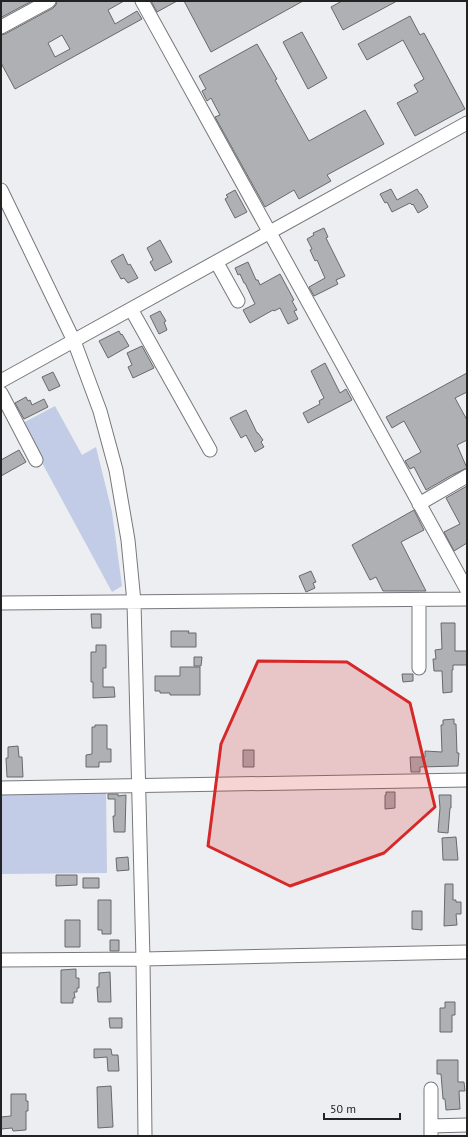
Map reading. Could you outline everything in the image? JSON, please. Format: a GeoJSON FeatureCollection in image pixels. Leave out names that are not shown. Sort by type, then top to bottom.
{"type":"FeatureCollection","features":[{"type":"Feature","properties":{"kind":"street"},"geometry":{"type":"LineString","coordinates":[[1,27],[49,1]]}},
{"type":"Feature","properties":{"kind":"street"},"geometry":{"type":"LineString","coordinates":[[142,1],[467,590]]}},
{"type":"Feature","properties":{"kind":"street"},"geometry":{"type":"LineString","coordinates":[[1,382],[467,123]]}},
{"type":"Feature","properties":{"kind":"street"},"geometry":{"type":"LineString","coordinates":[[1,190],[74,341],[100,411],[116,470],[128,540],[134,602],[143,958],[145,1136]]}},
{"type":"Feature","properties":{"kind":"street"},"geometry":{"type":"LineString","coordinates":[[217,263],[238,301]]}},
{"type":"Feature","properties":{"kind":"street"},"geometry":{"type":"LineString","coordinates":[[131,309],[210,450]]}},
{"type":"Feature","properties":{"kind":"street"},"geometry":{"type":"LineString","coordinates":[[1,393],[36,460]]}},
{"type":"Feature","properties":{"kind":"street"},"geometry":{"type":"LineString","coordinates":[[419,504],[467,476]]}},
{"type":"Feature","properties":{"kind":"street"},"geometry":{"type":"LineString","coordinates":[[1,604],[467,599]]}},
{"type":"Feature","properties":{"kind":"street"},"geometry":{"type":"LineString","coordinates":[[419,600],[419,668]]}},
{"type":"Feature","properties":{"kind":"street"},"geometry":{"type":"LineString","coordinates":[[1,788],[467,780]]}},
{"type":"Feature","properties":{"kind":"street"},"geometry":{"type":"LineString","coordinates":[[1,960],[467,952]]}},
{"type":"Feature","properties":{"kind":"street"},"geometry":{"type":"LineString","coordinates":[[431,1089],[431,1131],[467,1126]]}},
{"type":"Feature","properties":{"kind":"highlighted area"},"geometry":{"type":"Polygon","coordinates":[[[258,661],[347,662],[410,703],[435,807],[384,853],[290,886],[208,846],[221,744],[258,661]]]}},
{"type":"Feature","properties":{"kind":"shaded area"},"geometry":{"type":"Polygon","coordinates":[[[55,406],[82,455],[96,447],[112,512],[122,586],[112,592],[21,424],[55,406]]]}},
{"type":"Feature","properties":{"kind":"shaded area"},"geometry":{"type":"Polygon","coordinates":[[[106,789],[107,873],[1,874],[1,792],[106,789]]]}},
{"type":"Feature","properties":{"kind":"building"},"geometry":{"type":"Polygon","coordinates":[[[1,1],[32,1],[2,17],[1,1]]]}},
{"type":"Feature","properties":{"kind":"building"},"geometry":{"type":"Polygon","coordinates":[[[57,1],[124,1],[108,10],[115,24],[137,11],[142,19],[15,89],[1,63],[1,35],[56,5],[57,1]],[[62,35],[48,43],[55,57],[70,49],[62,35]]]}},
{"type":"Feature","properties":{"kind":"building"},"geometry":{"type":"Polygon","coordinates":[[[151,1],[177,1],[157,12],[151,1]]]}},
{"type":"Feature","properties":{"kind":"building"},"geometry":{"type":"Polygon","coordinates":[[[184,1],[303,1],[211,52],[184,1]]]}},
{"type":"Feature","properties":{"kind":"building"},"geometry":{"type":"Polygon","coordinates":[[[342,1],[397,1],[343,30],[331,7],[342,1]]]}},
{"type":"Feature","properties":{"kind":"building"},"geometry":{"type":"Polygon","coordinates":[[[410,16],[420,35],[424,33],[465,109],[415,136],[397,103],[418,92],[414,85],[424,79],[403,40],[367,60],[358,44],[410,16]]]}},
{"type":"Feature","properties":{"kind":"building"},"geometry":{"type":"Polygon","coordinates":[[[302,32],[327,78],[308,89],[283,42],[302,32]]]}},
{"type":"Feature","properties":{"kind":"building"},"geometry":{"type":"Polygon","coordinates":[[[257,44],[309,141],[365,110],[384,144],[327,175],[331,181],[299,199],[294,190],[265,207],[215,117],[220,115],[211,98],[207,101],[202,91],[206,89],[199,76],[257,44]]]}},
{"type":"Feature","properties":{"kind":"building"},"geometry":{"type":"Polygon","coordinates":[[[391,189],[397,200],[417,189],[428,207],[418,213],[413,204],[412,205],[410,203],[392,212],[387,202],[385,203],[380,194],[391,189]]]}},
{"type":"Feature","properties":{"kind":"building"},"geometry":{"type":"Polygon","coordinates":[[[235,190],[247,212],[235,218],[225,199],[228,197],[226,195],[235,190]]]}},
{"type":"Feature","properties":{"kind":"building"},"geometry":{"type":"Polygon","coordinates":[[[324,228],[328,237],[326,238],[345,276],[336,280],[338,284],[314,296],[309,287],[325,278],[317,260],[315,261],[310,250],[312,249],[307,239],[314,235],[313,233],[324,228]]]}},
{"type":"Feature","properties":{"kind":"building"},"geometry":{"type":"Polygon","coordinates":[[[160,240],[172,262],[155,271],[150,262],[153,260],[147,248],[160,240]]]}},
{"type":"Feature","properties":{"kind":"building"},"geometry":{"type":"Polygon","coordinates":[[[123,254],[128,265],[130,264],[138,278],[128,283],[124,278],[121,279],[111,261],[123,254]]]}},
{"type":"Feature","properties":{"kind":"building"},"geometry":{"type":"Polygon","coordinates":[[[248,262],[256,280],[258,280],[260,285],[280,274],[294,300],[292,301],[297,310],[294,311],[298,319],[288,324],[280,308],[274,311],[273,310],[250,323],[243,310],[255,304],[240,274],[238,275],[235,268],[248,262]]]}},
{"type":"Feature","properties":{"kind":"building"},"geometry":{"type":"Polygon","coordinates":[[[160,311],[166,321],[164,322],[167,330],[159,334],[150,316],[160,311]]]}},
{"type":"Feature","properties":{"kind":"building"},"geometry":{"type":"Polygon","coordinates":[[[119,331],[129,346],[108,358],[99,341],[119,331]]]}},
{"type":"Feature","properties":{"kind":"building"},"geometry":{"type":"Polygon","coordinates":[[[142,346],[154,368],[133,378],[128,367],[132,365],[127,353],[142,346]]]}},
{"type":"Feature","properties":{"kind":"building"},"geometry":{"type":"Polygon","coordinates":[[[325,363],[340,393],[346,389],[352,400],[308,423],[303,413],[320,404],[319,401],[324,398],[311,371],[325,363]]]}},
{"type":"Feature","properties":{"kind":"building"},"geometry":{"type":"Polygon","coordinates":[[[53,372],[60,386],[49,391],[42,377],[53,372]]]}},
{"type":"Feature","properties":{"kind":"building"},"geometry":{"type":"Polygon","coordinates":[[[467,373],[467,392],[455,398],[467,420],[467,440],[457,445],[467,468],[426,490],[414,467],[410,469],[405,461],[421,452],[404,421],[392,428],[386,417],[467,373]]]}},
{"type":"Feature","properties":{"kind":"building"},"geometry":{"type":"Polygon","coordinates":[[[26,397],[28,401],[30,400],[32,405],[44,399],[48,407],[24,419],[15,403],[26,397]]]}},
{"type":"Feature","properties":{"kind":"building"},"geometry":{"type":"Polygon","coordinates":[[[246,410],[257,433],[263,440],[261,442],[264,447],[255,452],[246,435],[241,438],[230,418],[246,410]]]}},
{"type":"Feature","properties":{"kind":"building"},"geometry":{"type":"Polygon","coordinates":[[[19,450],[26,462],[1,476],[1,460],[19,450]]]}},
{"type":"Feature","properties":{"kind":"building"},"geometry":{"type":"Polygon","coordinates":[[[467,486],[467,543],[454,551],[444,532],[460,524],[446,498],[467,486]]]}},
{"type":"Feature","properties":{"kind":"building"},"geometry":{"type":"Polygon","coordinates":[[[414,510],[424,530],[401,542],[426,591],[383,591],[376,577],[370,580],[352,545],[414,510]]]}},
{"type":"Feature","properties":{"kind":"building"},"geometry":{"type":"Polygon","coordinates":[[[311,571],[316,582],[313,583],[315,588],[306,592],[299,576],[311,571]]]}},
{"type":"Feature","properties":{"kind":"building"},"geometry":{"type":"Polygon","coordinates":[[[91,614],[101,614],[101,628],[92,628],[91,614]]]}},
{"type":"Feature","properties":{"kind":"building"},"geometry":{"type":"Polygon","coordinates":[[[441,623],[455,623],[455,651],[467,651],[467,665],[453,665],[452,692],[443,693],[442,671],[434,671],[433,659],[436,659],[435,650],[442,649],[441,623]]]}},
{"type":"Feature","properties":{"kind":"building"},"geometry":{"type":"Polygon","coordinates":[[[171,631],[189,631],[188,633],[196,633],[196,647],[171,647],[171,631]]]}},
{"type":"Feature","properties":{"kind":"building"},"geometry":{"type":"Polygon","coordinates":[[[96,645],[106,645],[106,668],[103,668],[103,687],[114,687],[115,697],[93,698],[93,682],[91,682],[91,652],[96,652],[96,645]]]}},
{"type":"Feature","properties":{"kind":"building"},"geometry":{"type":"Polygon","coordinates":[[[194,657],[202,657],[201,666],[194,666],[194,657]]]}},
{"type":"Feature","properties":{"kind":"building"},"geometry":{"type":"Polygon","coordinates":[[[180,667],[200,667],[200,695],[170,695],[170,693],[160,693],[160,691],[155,691],[155,676],[180,676],[180,667]]]}},
{"type":"Feature","properties":{"kind":"building"},"geometry":{"type":"Polygon","coordinates":[[[402,674],[413,674],[413,681],[403,682],[402,674]]]}},
{"type":"Feature","properties":{"kind":"building"},"geometry":{"type":"Polygon","coordinates":[[[454,719],[454,724],[456,724],[457,753],[459,753],[458,766],[420,767],[420,772],[411,772],[410,757],[425,757],[425,751],[442,752],[441,725],[443,725],[443,720],[454,719]]]}},
{"type":"Feature","properties":{"kind":"building"},"geometry":{"type":"Polygon","coordinates":[[[95,725],[107,725],[107,749],[111,749],[111,762],[99,762],[99,767],[86,767],[86,755],[92,754],[92,727],[95,727],[95,725]]]}},
{"type":"Feature","properties":{"kind":"building"},"geometry":{"type":"Polygon","coordinates":[[[18,746],[19,757],[22,757],[23,777],[7,777],[6,758],[8,758],[8,747],[18,746]]]}},
{"type":"Feature","properties":{"kind":"building"},"geometry":{"type":"Polygon","coordinates":[[[243,750],[254,750],[254,767],[243,767],[243,750]]]}},
{"type":"Feature","properties":{"kind":"building"},"geometry":{"type":"Polygon","coordinates":[[[386,792],[395,792],[395,808],[385,809],[386,792]]]}},
{"type":"Feature","properties":{"kind":"building"},"geometry":{"type":"Polygon","coordinates":[[[108,794],[118,794],[118,796],[126,795],[125,832],[114,832],[113,816],[115,816],[115,799],[108,799],[108,794]]]}},
{"type":"Feature","properties":{"kind":"building"},"geometry":{"type":"Polygon","coordinates":[[[439,795],[451,795],[448,833],[438,832],[440,808],[439,795]]]}},
{"type":"Feature","properties":{"kind":"building"},"geometry":{"type":"Polygon","coordinates":[[[456,837],[458,860],[443,860],[442,838],[456,837]]]}},
{"type":"Feature","properties":{"kind":"building"},"geometry":{"type":"Polygon","coordinates":[[[128,857],[129,870],[117,871],[116,858],[128,857]]]}},
{"type":"Feature","properties":{"kind":"building"},"geometry":{"type":"Polygon","coordinates":[[[56,875],[77,875],[77,885],[56,886],[56,875]]]}},
{"type":"Feature","properties":{"kind":"building"},"geometry":{"type":"Polygon","coordinates":[[[83,878],[99,878],[99,888],[83,888],[83,878]]]}},
{"type":"Feature","properties":{"kind":"building"},"geometry":{"type":"Polygon","coordinates":[[[445,884],[453,884],[453,900],[456,900],[456,902],[461,902],[461,914],[456,914],[457,925],[444,926],[445,884]]]}},
{"type":"Feature","properties":{"kind":"building"},"geometry":{"type":"Polygon","coordinates":[[[98,900],[111,900],[111,934],[102,934],[102,930],[98,930],[98,900]]]}},
{"type":"Feature","properties":{"kind":"building"},"geometry":{"type":"Polygon","coordinates":[[[412,911],[422,911],[422,930],[412,929],[412,911]]]}},
{"type":"Feature","properties":{"kind":"building"},"geometry":{"type":"Polygon","coordinates":[[[65,920],[80,920],[80,947],[65,947],[65,920]]]}},
{"type":"Feature","properties":{"kind":"building"},"geometry":{"type":"Polygon","coordinates":[[[110,940],[119,940],[119,951],[110,951],[110,940]]]}},
{"type":"Feature","properties":{"kind":"building"},"geometry":{"type":"Polygon","coordinates":[[[76,969],[76,978],[79,978],[79,988],[77,988],[77,992],[74,992],[75,998],[73,998],[73,1003],[61,1003],[61,970],[76,969]]]}},
{"type":"Feature","properties":{"kind":"building"},"geometry":{"type":"Polygon","coordinates":[[[110,972],[111,1002],[98,1002],[97,987],[99,987],[99,973],[110,972]]]}},
{"type":"Feature","properties":{"kind":"building"},"geometry":{"type":"Polygon","coordinates":[[[445,1002],[455,1002],[455,1015],[452,1015],[452,1032],[440,1032],[440,1008],[445,1008],[445,1002]]]}},
{"type":"Feature","properties":{"kind":"building"},"geometry":{"type":"Polygon","coordinates":[[[109,1018],[122,1018],[122,1028],[110,1028],[109,1018]]]}},
{"type":"Feature","properties":{"kind":"building"},"geometry":{"type":"Polygon","coordinates":[[[94,1049],[111,1049],[112,1055],[118,1055],[119,1071],[108,1071],[107,1057],[94,1058],[94,1049]]]}},
{"type":"Feature","properties":{"kind":"building"},"geometry":{"type":"Polygon","coordinates":[[[437,1060],[458,1060],[458,1082],[464,1082],[465,1091],[459,1091],[460,1109],[446,1110],[445,1099],[443,1099],[441,1074],[437,1074],[437,1060]]]}},
{"type":"Feature","properties":{"kind":"building"},"geometry":{"type":"Polygon","coordinates":[[[111,1086],[113,1127],[98,1128],[97,1087],[111,1086]]]}},
{"type":"Feature","properties":{"kind":"building"},"geometry":{"type":"Polygon","coordinates":[[[11,1094],[26,1094],[28,1111],[26,1111],[26,1130],[13,1131],[12,1128],[1,1129],[1,1117],[11,1116],[11,1094]]]}}]}
